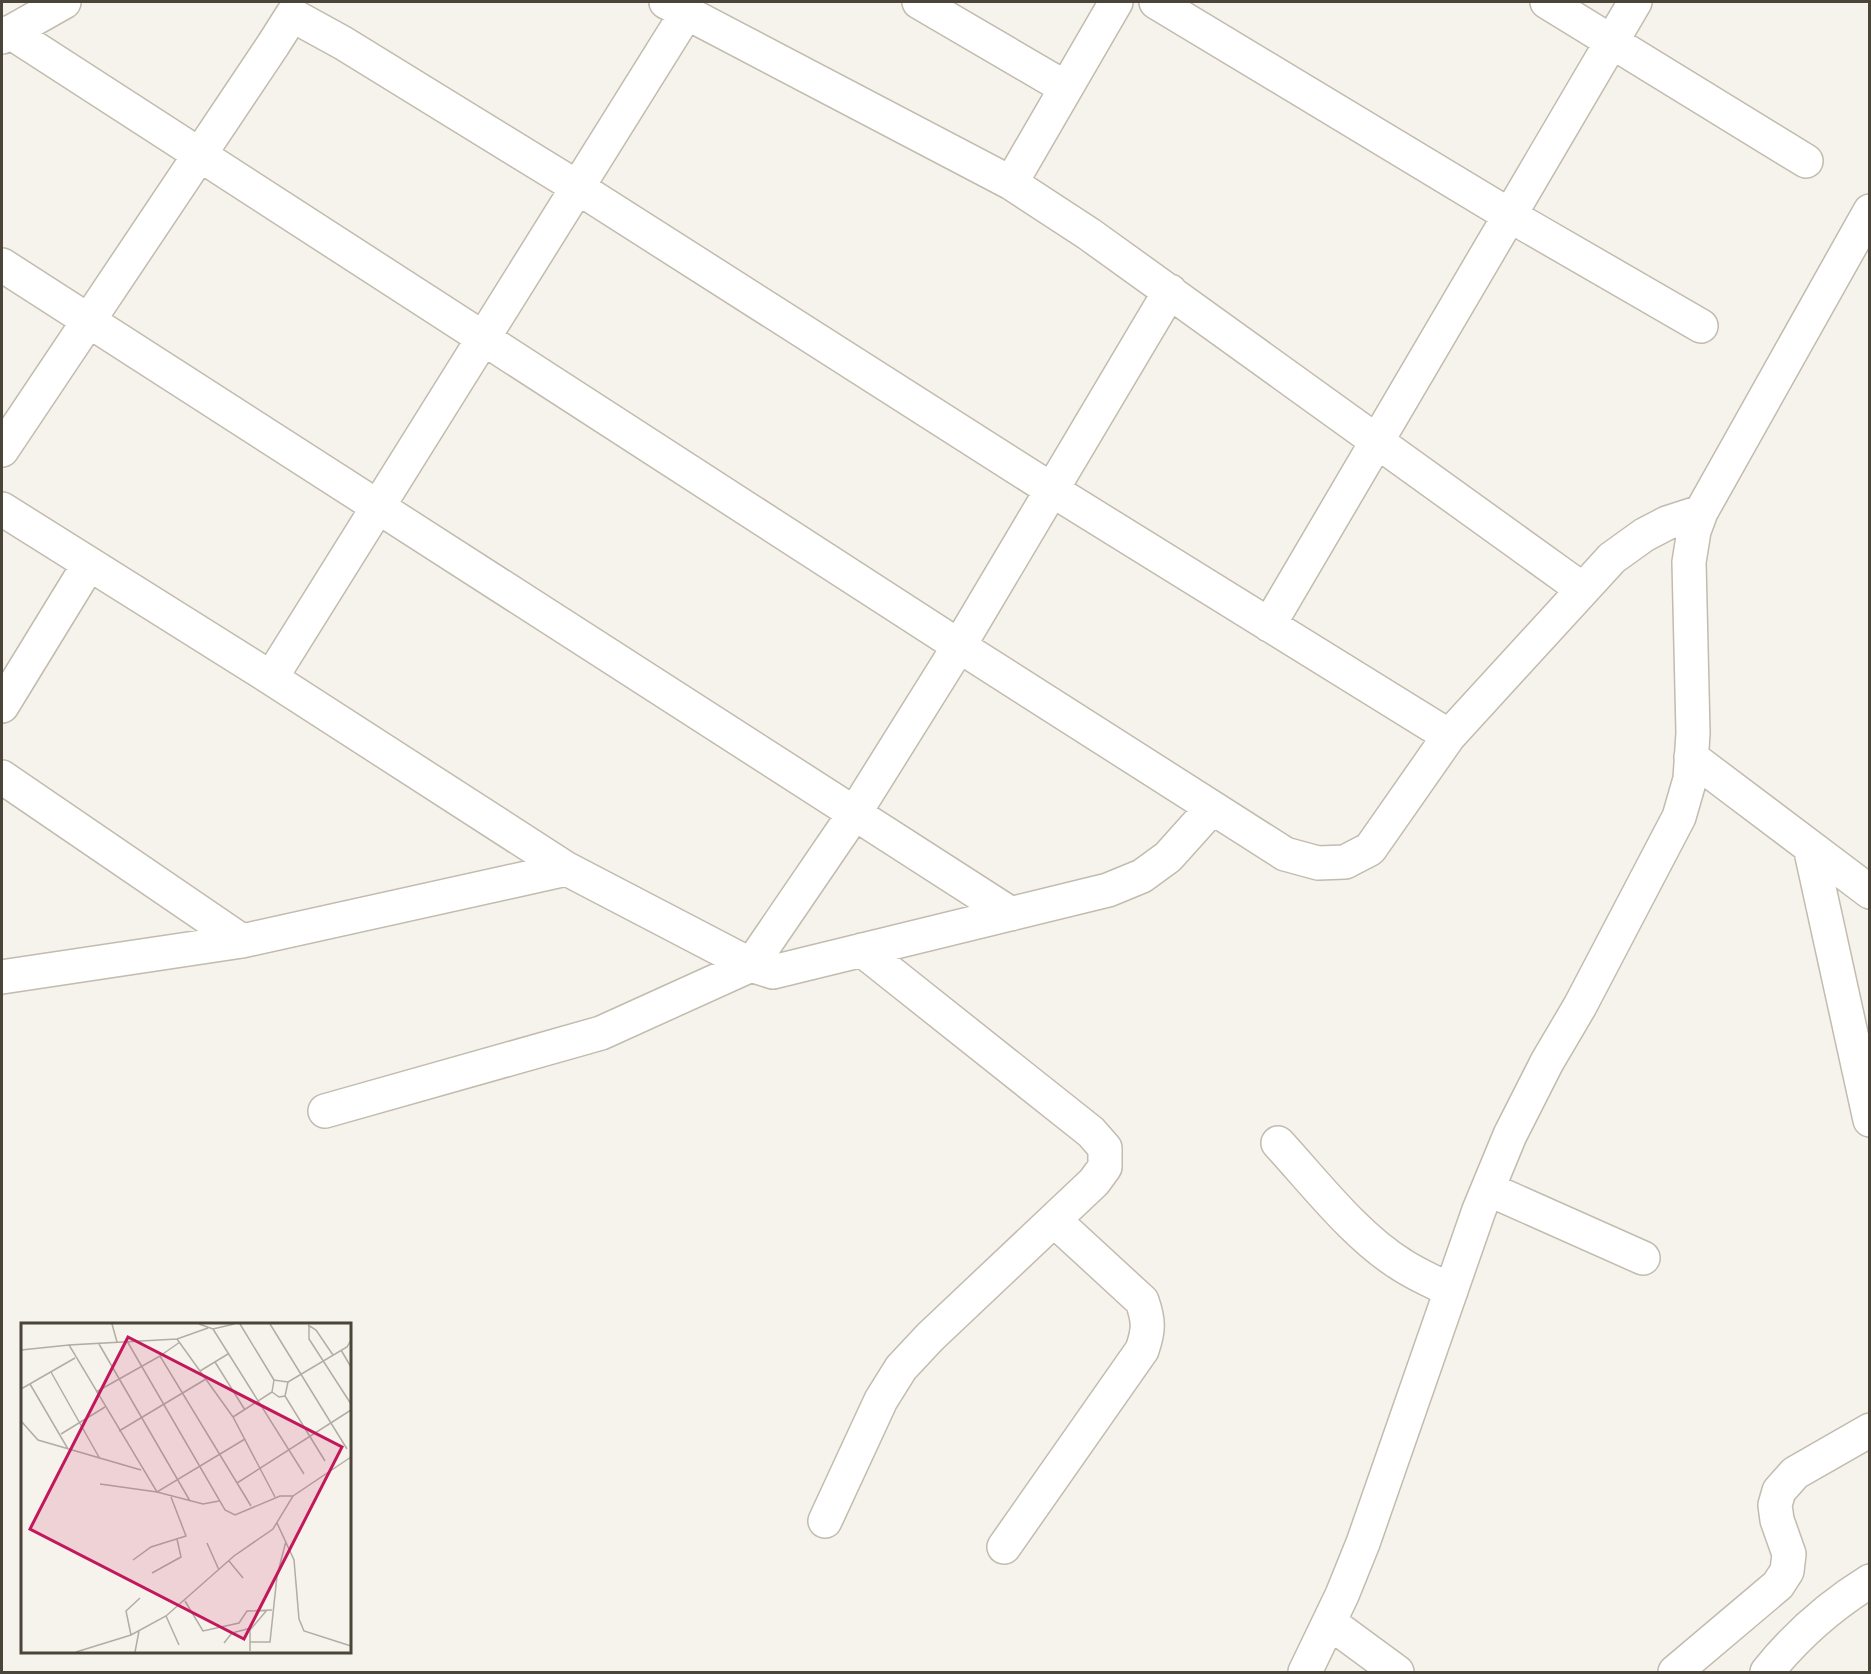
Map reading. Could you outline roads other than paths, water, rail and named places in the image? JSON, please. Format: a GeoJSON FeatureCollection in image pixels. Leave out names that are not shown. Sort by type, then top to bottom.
{"type":"FeatureCollection","features":[{"type":"Feature","properties":{"kind":"street"},"geometry":{"type":"LineString","coordinates":[[64,2],[6,35],[199,154],[1285,854],[1318,863],[1345,862],[1370,849],[1449,736],[1612,558],[1644,535],[1667,523],[1701,512]]}},
{"type":"Feature","properties":{"kind":"street"},"geometry":{"type":"LineString","coordinates":[[919,2],[1066,88]]}},
{"type":"Feature","properties":{"kind":"street"},"geometry":{"type":"LineString","coordinates":[[1011,183],[1116,2]]}},
{"type":"Feature","properties":{"kind":"street"},"geometry":{"type":"LineString","coordinates":[[1156,2],[1509,215],[1701,326]]}},
{"type":"Feature","properties":{"kind":"street"},"geometry":{"type":"LineString","coordinates":[[1547,2],[1806,161]]}},
{"type":"Feature","properties":{"kind":"street"},"geometry":{"type":"LineString","coordinates":[[1269,625],[1635,2]]}},
{"type":"Feature","properties":{"kind":"street"},"geometry":{"type":"LineString","coordinates":[[271,678],[577,187],[676,7],[1011,183],[1170,291],[1582,589]]}},
{"type":"Feature","properties":{"kind":"street"},"geometry":{"type":"LineString","coordinates":[[2,450],[273,45],[295,8],[343,43],[577,187],[1052,490],[1449,736]]}},
{"type":"Feature","properties":{"kind":"street"},"geometry":{"type":"LineString","coordinates":[[1305,1672],[1342,1595],[1363,1543],[1451,1291],[1510,1135],[1679,817],[1690,779],[1693,733],[1689,562],[1694,531],[1701,512],[1869,211]]}},
{"type":"Feature","properties":{"kind":"street"},"geometry":{"type":"LineString","coordinates":[[2,265],[1011,914]]}},
{"type":"Feature","properties":{"kind":"street"},"geometry":{"type":"LineString","coordinates":[[324,1110],[601,1033],[751,965],[854,814],[959,646],[1170,291]]}},
{"type":"Feature","properties":{"kind":"street"},"geometry":{"type":"LineString","coordinates":[[2,509],[271,678],[567,869],[751,965],[772,972],[1108,890],[1142,876],[1168,857],[1212,808]]}},
{"type":"Feature","properties":{"kind":"street"},"geometry":{"type":"LineString","coordinates":[[2,706],[89,564]]}},
{"type":"Feature","properties":{"kind":"street"},"geometry":{"type":"LineString","coordinates":[[1691,757],[1869,892]]}},
{"type":"Feature","properties":{"kind":"street"},"geometry":{"type":"LineString","coordinates":[[2,777],[242,941]]}},
{"type":"Feature","properties":{"kind":"street"},"geometry":{"type":"LineString","coordinates":[[1810,847],[1869,1120]]}},
{"type":"Feature","properties":{"kind":"street"},"geometry":{"type":"LineString","coordinates":[[2,977],[242,941],[567,869]]}},
{"type":"Feature","properties":{"kind":"street"},"geometry":{"type":"LineString","coordinates":[[825,1521],[881,1400],[901,1368],[930,1337],[1094,1182],[1105,1167],[1105,1148],[1091,1132],[862,951]]}},
{"type":"Feature","properties":{"kind":"street"},"geometry":{"type":"LineString","coordinates":[[1278,1143],[1376,1246],[1402,1265],[1451,1291]]}},
{"type":"Feature","properties":{"kind":"street"},"geometry":{"type":"LineString","coordinates":[[1488,1189],[1643,1258]]}},
{"type":"Feature","properties":{"kind":"street"},"geometry":{"type":"LineString","coordinates":[[1004,1547],[1142,1350],[1148,1332],[1148,1317],[1142,1301],[1054,1220]]}},
{"type":"Feature","properties":{"kind":"street"},"geometry":{"type":"LineString","coordinates":[[1675,1672],[1778,1585],[1787,1571],[1789,1554],[1777,1520],[1775,1505],[1779,1491],[1795,1473],[1869,1430]]}},
{"type":"Feature","properties":{"kind":"street"},"geometry":{"type":"LineString","coordinates":[[1767,1672],[1785,1650],[1832,1608],[1869,1581]]}},
{"type":"Feature","properties":{"kind":"street"},"geometry":{"type":"LineString","coordinates":[[1329,1622],[1396,1672]]}}]}
